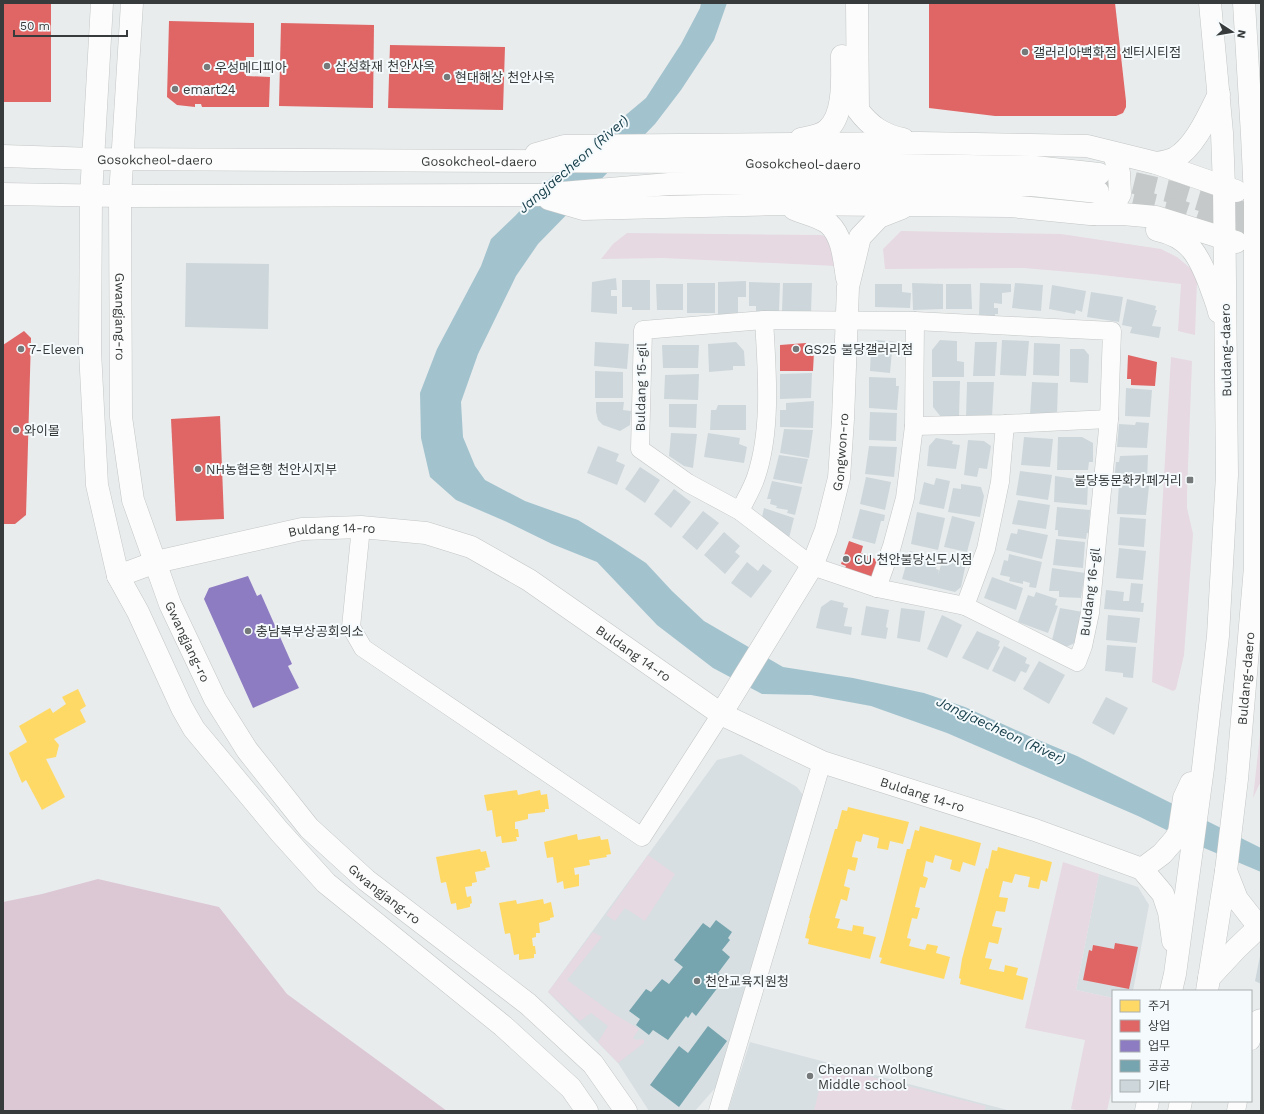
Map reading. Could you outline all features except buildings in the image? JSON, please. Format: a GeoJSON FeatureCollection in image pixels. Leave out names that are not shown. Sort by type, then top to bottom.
{"type":"FeatureCollection","features":[{"type":"Feature","properties":{"kind":"main road"},"geometry":{"type":"LineString","coordinates":[[102,3],[91,195],[90,351],[97,485],[118,576],[138,612],[182,708],[194,729],[279,831],[326,883],[503,1026],[571,1088],[587,1111]]}},
{"type":"Feature","properties":{"kind":"main road","name":"Gwangjang-ro"},"geometry":{"type":"LineString","coordinates":[[132,3],[120,196],[121,417],[133,500],[170,604],[215,699],[246,750],[309,828],[366,880],[528,1004],[593,1064],[626,1111]]}},
{"type":"Feature","properties":{"kind":"main road"},"geometry":{"type":"LineString","coordinates":[[842,3],[849,87],[858,110],[866,121],[892,137],[919,143]]}},
{"type":"Feature","properties":{"kind":"main road"},"geometry":{"type":"LineString","coordinates":[[785,144],[819,134],[827,130],[837,118],[849,87],[857,3]]}},
{"type":"Feature","properties":{"kind":"main road","name":"Buldang-daero"},"geometry":{"type":"LineString","coordinates":[[1177,964],[1203,768],[1219,621],[1227,475],[1224,187],[1219,93],[1210,3]]}},
{"type":"Feature","properties":{"kind":"main road","name":"Buldang-daero"},"geometry":{"type":"LineString","coordinates":[[1226,871],[1237,779],[1258,567],[1258,199],[1252,135],[1244,3]]}},
{"type":"Feature","properties":{"kind":"main road"},"geometry":{"type":"LineString","coordinates":[[1156,163],[1175,158],[1191,144],[1206,120],[1219,93]]}},
{"type":"Feature","properties":{"kind":"main road"},"geometry":{"type":"LineString","coordinates":[[1252,135],[1256,151],[1261,157]]}},
{"type":"Feature","properties":{"kind":"main road"},"geometry":{"type":"LineString","coordinates":[[558,153],[710,144],[919,143],[1087,146],[1156,163],[1258,199]]}},
{"type":"Feature","properties":{"kind":"main road"},"geometry":{"type":"LineString","coordinates":[[1090,214],[1112,208],[1120,194],[1119,173],[1114,152]]}},
{"type":"Feature","properties":{"kind":"main road","name":"Gosokcheol-daero"},"geometry":{"type":"LineString","coordinates":[[3,156],[122,160],[510,161],[558,153],[690,162],[1035,167],[1098,183],[935,186],[773,183],[669,184],[538,196],[120,196],[3,194]]}},
{"type":"Feature","properties":{"kind":"main road"},"geometry":{"type":"LineString","coordinates":[[538,196],[583,209],[779,204],[909,205],[1010,206],[1090,214],[1123,214],[1156,217],[1224,237],[1258,249]]}},
{"type":"Feature","properties":{"kind":"main road"},"geometry":{"type":"LineString","coordinates":[[779,204],[819,218],[829,225],[840,242],[848,287]]}},
{"type":"Feature","properties":{"kind":"main road"},"geometry":{"type":"LineString","coordinates":[[848,287],[860,237],[879,217],[909,205]]}},
{"type":"Feature","properties":{"kind":"main road"},"geometry":{"type":"LineString","coordinates":[[1090,214],[1131,225],[1167,232],[1187,243],[1202,264],[1218,307],[1226,356]]}},
{"type":"Feature","properties":{"kind":"main road","name":"Gongwon-ro"},"geometry":{"type":"LineString","coordinates":[[721,714],[812,566],[826,530],[839,478],[848,287]]}},
{"type":"Feature","properties":{"kind":"main road","name":"Buldang 14-ro"},"geometry":{"type":"LineString","coordinates":[[118,576],[156,562],[302,529],[361,527],[426,533],[471,547],[529,580],[721,714],[822,762],[1035,830],[1142,868]]}},
{"type":"Feature","properties":{"kind":"main road"},"geometry":{"type":"LineString","coordinates":[[1171,990],[1177,964],[1169,912],[1163,894],[1142,868],[1162,854],[1171,845],[1179,832],[1184,798],[1191,782],[1203,768]]}},
{"type":"Feature","properties":{"kind":"main road"},"geometry":{"type":"LineString","coordinates":[[1208,985],[1237,948],[1260,928],[1237,899],[1226,871]]}},
{"type":"Feature","properties":{"kind":"main road"},"geometry":{"type":"LineString","coordinates":[[1208,985],[1226,871]]}},
{"type":"Feature","properties":{"kind":"street","name":"Buldang 15-gil"},"geometry":{"type":"LineString","coordinates":[[812,566],[740,511],[688,483],[640,449],[643,330],[764,320],[847,321]]}},
{"type":"Feature","properties":{"kind":"street"},"geometry":{"type":"LineString","coordinates":[[740,511],[756,478],[763,444],[766,406],[764,320]]}},
{"type":"Feature","properties":{"kind":"street","name":"Buldang 16-gil"},"geometry":{"type":"LineString","coordinates":[[812,566],[878,588],[965,606],[1078,662],[1084,646],[1090,613],[1119,334],[915,321],[847,321]]}},
{"type":"Feature","properties":{"kind":"street"},"geometry":{"type":"LineString","coordinates":[[878,588],[892,546],[905,498],[914,426],[915,321]]}},
{"type":"Feature","properties":{"kind":"street"},"geometry":{"type":"LineString","coordinates":[[914,426],[1005,424],[1109,419]]}},
{"type":"Feature","properties":{"kind":"street"},"geometry":{"type":"LineString","coordinates":[[965,606],[986,549],[1000,482],[1005,424]]}},
{"type":"Feature","properties":{"kind":"street"},"geometry":{"type":"LineString","coordinates":[[361,527],[351,627],[362,648],[642,837],[721,714]]}},
{"type":"Feature","properties":{"kind":"street"},"geometry":{"type":"LineString","coordinates":[[718,1111],[822,762]]}},
{"type":"Feature","properties":{"kind":"street"},"geometry":{"type":"LineString","coordinates":[[1252,1037],[1258,1019],[1261,1018]]}},
{"type":"Feature","properties":{"kind":"shaded area"},"geometry":{"type":"Polygon","coordinates":[[[901,231],[1061,234],[1161,249],[1177,257],[1196,273],[1195,335],[1178,331],[1181,284],[1024,268],[885,269],[883,249],[901,231]]]}},
{"type":"Feature","properties":{"kind":"shaded area"},"geometry":{"type":"Polygon","coordinates":[[[627,233],[822,235],[829,239],[836,266],[663,258],[601,259],[613,244],[627,233]]]}},
{"type":"Feature","properties":{"kind":"shaded area"},"geometry":{"type":"Polygon","coordinates":[[[1171,357],[1192,361],[1187,508],[1193,534],[1184,655],[1176,689],[1173,691],[1152,682],[1171,357]]]}},
{"type":"Feature","properties":{"kind":"shaded area"},"geometry":{"type":"Polygon","coordinates":[[[1261,726],[1261,781],[1253,798],[1261,726]]]}},
{"type":"Feature","properties":{"kind":"shaded area"},"geometry":{"type":"Polygon","coordinates":[[[741,754],[797,787],[803,795],[716,1087],[695,1111],[649,1111],[618,1063],[548,992],[717,760],[741,754]]]}},
{"type":"Feature","properties":{"kind":"shaded area"},"geometry":{"type":"Polygon","coordinates":[[[648,855],[675,874],[645,921],[625,908],[615,921],[606,915],[648,855]]]}},
{"type":"Feature","properties":{"kind":"shaded area"},"geometry":{"type":"Polygon","coordinates":[[[1063,862],[1099,874],[1076,990],[1112,998],[1112,1088],[1107,1111],[1081,1111],[1071,1109],[1085,1040],[1025,1028],[1063,862]]]}},
{"type":"Feature","properties":{"kind":"shaded area"},"geometry":{"type":"Polygon","coordinates":[[[1099,874],[1138,887],[1149,905],[1133,990],[1112,990],[1112,998],[1076,990],[1099,874]]]}},
{"type":"Feature","properties":{"kind":"shaded area"},"geometry":{"type":"Polygon","coordinates":[[[98,879],[219,907],[287,994],[447,1111],[3,1111],[3,902],[42,894],[98,879]]]}},
{"type":"Feature","properties":{"kind":"shaded area"},"geometry":{"type":"Polygon","coordinates":[[[593,932],[602,937],[567,980],[611,1012],[639,1029],[633,1038],[636,1040],[642,1039],[644,1040],[644,1043],[618,1063],[598,1042],[608,1026],[591,1013],[580,1021],[548,992],[593,932]]]}},
{"type":"Feature","properties":{"kind":"shaded area","name":"Cheonan Wolbong Middle school"},"geometry":{"type":"Polygon","coordinates":[[[750,1042],[1011,1111],[728,1111],[750,1042]]]}},
{"type":"Feature","properties":{"kind":"shaded area"},"geometry":{"type":"Polygon","coordinates":[[[825,1065],[986,1106],[984,1111],[814,1111],[825,1065]]]}},
{"type":"Feature","properties":{"kind":"water","name":"Jangjaecheon (River)"},"geometry":{"type":"Polygon","coordinates":[[[701,3],[727,3],[714,40],[681,90],[655,124],[538,244],[516,276],[478,354],[461,402],[463,437],[475,466],[485,480],[525,501],[578,520],[614,542],[646,563],[672,591],[704,621],[783,667],[853,678],[924,693],[965,707],[1077,756],[1261,848],[1261,872],[1197,845],[1138,816],[947,733],[871,706],[811,695],[762,694],[713,668],[657,625],[597,562],[552,544],[507,522],[456,500],[430,477],[421,438],[420,393],[437,349],[481,266],[491,239],[516,215],[547,181],[646,98],[681,44],[700,8],[701,3]]]}},
{"type":"Feature","properties":{"kind":"tunnel"},"geometry":{"type":"LineString","coordinates":[[1102,175],[1184,195],[1261,218]]}},
{"type":"Feature","properties":{"kind":"tunnel"},"geometry":{"type":"LineString","coordinates":[[1101,192],[1180,211],[1261,238]]}},
{"type":"Feature","properties":{"kind":"place","name":"갤러리아백화점 센터시티점"},"geometry":{"type":"Point","coordinates":[1025,52]}},
{"type":"Feature","properties":{"kind":"place","name":"삼성화재 천안사옥"},"geometry":{"type":"Point","coordinates":[327,66]}},
{"type":"Feature","properties":{"kind":"place","name":"우성메디피아"},"geometry":{"type":"Point","coordinates":[207,67]}},
{"type":"Feature","properties":{"kind":"place","name":"현대해상 천안사옥"},"geometry":{"type":"Point","coordinates":[447,77]}},
{"type":"Feature","properties":{"kind":"place","name":"emart24"},"geometry":{"type":"Point","coordinates":[175,89]}},
{"type":"Feature","properties":{"kind":"place","name":"7-Eleven"},"geometry":{"type":"Point","coordinates":[21,349]}},
{"type":"Feature","properties":{"kind":"place","name":"GS25 불당갤러리점"},"geometry":{"type":"Point","coordinates":[796,349]}},
{"type":"Feature","properties":{"kind":"place","name":"와이몰"},"geometry":{"type":"Point","coordinates":[16,430]}},
{"type":"Feature","properties":{"kind":"place","name":"NH농협은행 천안시지부"},"geometry":{"type":"Point","coordinates":[198,469]}},
{"type":"Feature","properties":{"kind":"place","name":"불당동문화카페거리"},"geometry":{"type":"Point","coordinates":[1190,480]}},
{"type":"Feature","properties":{"kind":"place","name":"CU 천안불당신도시점"},"geometry":{"type":"Point","coordinates":[846,559]}},
{"type":"Feature","properties":{"kind":"place","name":"충남북부상공회의소"},"geometry":{"type":"Point","coordinates":[248,631]}},
{"type":"Feature","properties":{"kind":"place","name":"천안교육지원청"},"geometry":{"type":"Point","coordinates":[697,981]}},
{"type":"Feature","properties":{"kind":"place","name":"Cheonan Wolbong Middle school"},"geometry":{"type":"Point","coordinates":[810,1076]}}]}
